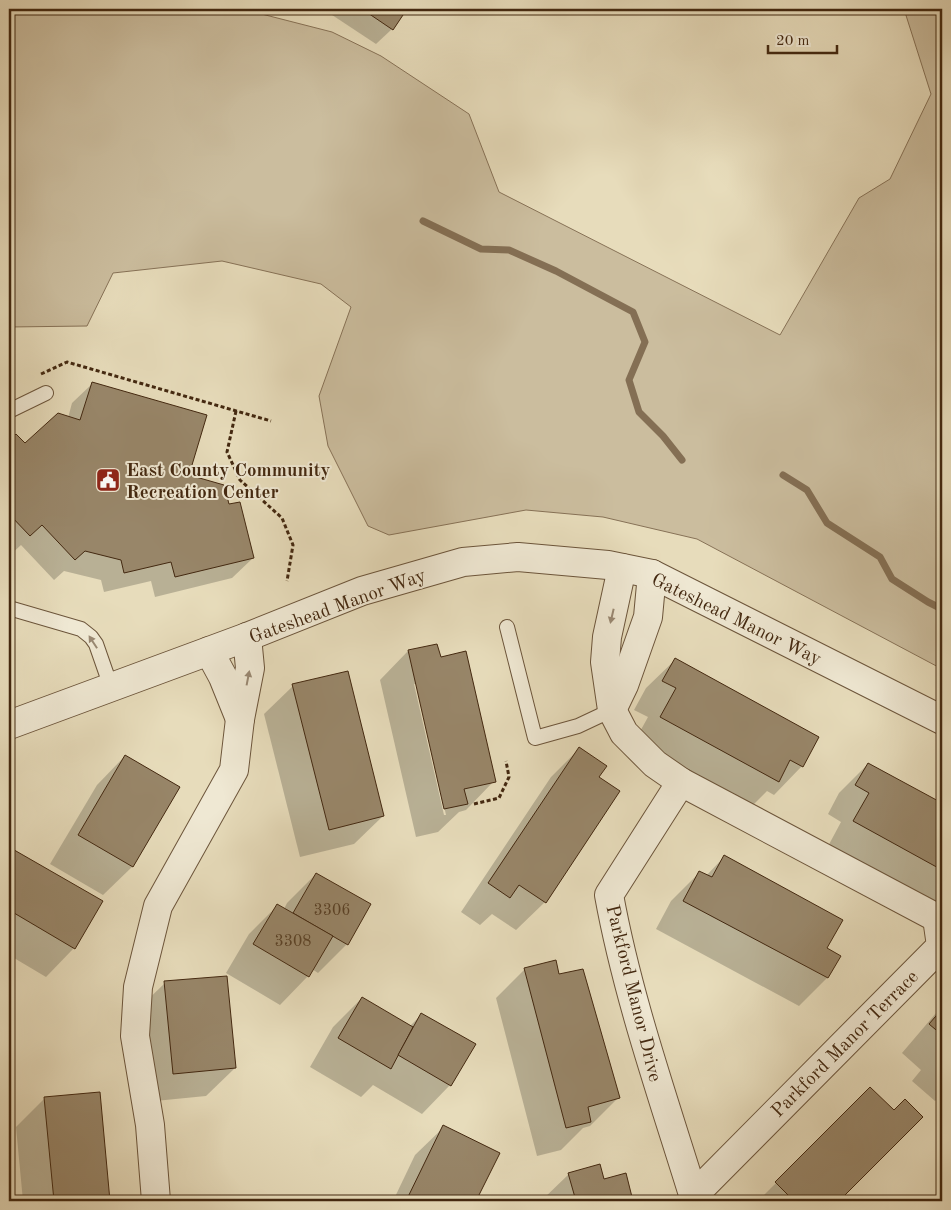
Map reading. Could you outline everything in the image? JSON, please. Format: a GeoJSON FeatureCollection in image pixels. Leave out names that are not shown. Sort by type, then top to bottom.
{"type":"FeatureCollection","features":[{"type":"Feature","properties":{"kind":"street","name":"Gateshead Manor Way"},"geometry":{"type":"LineString","coordinates":[[9,725],[246,637],[362,591],[463,562],[518,557],[608,565],[652,574],[942,720]]}},
{"type":"Feature","properties":{"kind":"street"},"geometry":{"type":"LineString","coordinates":[[622,568],[607,637],[604,662],[612,710],[624,732],[655,764],[681,782]]}},
{"type":"Feature","properties":{"kind":"street"},"geometry":{"type":"LineString","coordinates":[[612,710],[624,685],[648,617],[652,574]]}},
{"type":"Feature","properties":{"kind":"street"},"geometry":{"type":"LineString","coordinates":[[156,1201],[150,1124],[135,1036],[138,987],[158,906],[234,770],[240,719],[250,668],[246,637]]}},
{"type":"Feature","properties":{"kind":"street"},"geometry":{"type":"LineString","coordinates":[[209,651],[223,676],[240,719]]}},
{"type":"Feature","properties":{"kind":"street","name":"Parkford Manor Drive"},"geometry":{"type":"LineString","coordinates":[[681,782],[609,894],[616,934],[649,1056],[694,1198]]}},
{"type":"Feature","properties":{"kind":"street","name":"Parkford Manor Terrace"},"geometry":{"type":"LineString","coordinates":[[681,782],[937,918],[941,946],[694,1198]]}},
{"type":"Feature","properties":{"kind":"lane"},"geometry":{"type":"LineString","coordinates":[[9,411],[46,393]]}},
{"type":"Feature","properties":{"kind":"lane"},"geometry":{"type":"LineString","coordinates":[[9,608],[81,629],[96,644],[112,687]]}},
{"type":"Feature","properties":{"kind":"lane"},"geometry":{"type":"LineString","coordinates":[[507,627],[535,738],[578,726],[612,710]]}},
{"type":"Feature","properties":{"kind":"path"},"geometry":{"type":"LineString","coordinates":[[34,377],[68,362],[271,421]]}},
{"type":"Feature","properties":{"kind":"path"},"geometry":{"type":"LineString","coordinates":[[236,411],[227,452],[240,480],[282,518],[293,545],[287,581]]}},
{"type":"Feature","properties":{"kind":"path"},"geometry":{"type":"LineString","coordinates":[[474,804],[500,798],[509,776],[506,760]]}},
{"type":"Feature","properties":{"kind":"shaded area"},"geometry":{"type":"Polygon","coordinates":[[[9,9],[242,9],[332,32],[381,56],[469,114],[499,192],[780,335],[859,198],[890,179],[931,94],[904,9],[942,9],[942,669],[697,539],[603,517],[526,510],[389,535],[368,526],[328,446],[319,396],[351,307],[321,284],[222,261],[113,273],[87,326],[9,327],[9,9]]]}},
{"type":"Feature","properties":{"kind":"building"},"geometry":{"type":"Polygon","coordinates":[[[362,9],[407,9],[393,30],[362,9]]]}},
{"type":"Feature","properties":{"kind":"building","name":"East County Community Recreation Center"},"geometry":{"type":"Polygon","coordinates":[[[92,382],[207,415],[189,475],[224,485],[229,504],[240,502],[254,558],[175,577],[171,562],[124,573],[121,560],[85,551],[75,560],[42,525],[30,536],[9,514],[9,441],[16,434],[25,443],[58,413],[80,420],[92,382]]]}},
{"type":"Feature","properties":{"kind":"building"},"geometry":{"type":"Polygon","coordinates":[[[437,644],[441,657],[466,651],[496,782],[464,789],[468,804],[444,809],[408,650],[437,644]]]}},
{"type":"Feature","properties":{"kind":"building"},"geometry":{"type":"Polygon","coordinates":[[[675,658],[819,737],[803,767],[790,760],[779,782],[660,717],[676,688],[662,681],[675,658]]]}},
{"type":"Feature","properties":{"kind":"building"},"geometry":{"type":"Polygon","coordinates":[[[348,671],[384,816],[329,830],[292,684],[348,671]]]}},
{"type":"Feature","properties":{"kind":"building"},"geometry":{"type":"Polygon","coordinates":[[[579,747],[607,766],[599,777],[620,791],[546,903],[519,885],[510,898],[488,883],[579,747]]]}},
{"type":"Feature","properties":{"kind":"building"},"geometry":{"type":"Polygon","coordinates":[[[125,755],[180,787],[133,867],[78,835],[125,755]]]}},
{"type":"Feature","properties":{"kind":"building"},"geometry":{"type":"Polygon","coordinates":[[[868,763],[942,803],[942,870],[853,821],[869,793],[855,785],[868,763]]]}},
{"type":"Feature","properties":{"kind":"building"},"geometry":{"type":"Polygon","coordinates":[[[9,847],[103,901],[75,949],[9,910],[9,847]]]}},
{"type":"Feature","properties":{"kind":"building"},"geometry":{"type":"Polygon","coordinates":[[[724,855],[843,920],[827,948],[841,956],[828,978],[683,901],[699,871],[712,877],[724,855]]]}},
{"type":"Feature","properties":{"kind":"building"},"geometry":{"type":"Polygon","coordinates":[[[316,873],[371,904],[348,945],[293,913],[316,873]]]}},
{"type":"Feature","properties":{"kind":"building"},"geometry":{"type":"Polygon","coordinates":[[[277,904],[333,936],[309,977],[253,944],[277,904]]]}},
{"type":"Feature","properties":{"kind":"building"},"geometry":{"type":"Polygon","coordinates":[[[556,960],[559,974],[583,969],[620,1098],[588,1107],[591,1122],[566,1128],[524,968],[556,960]]]}},
{"type":"Feature","properties":{"kind":"building"},"geometry":{"type":"Polygon","coordinates":[[[227,976],[236,1068],[173,1074],[164,981],[227,976]]]}},
{"type":"Feature","properties":{"kind":"building"},"geometry":{"type":"Polygon","coordinates":[[[362,997],[413,1027],[391,1069],[338,1038],[362,997]]]}},
{"type":"Feature","properties":{"kind":"building"},"geometry":{"type":"Polygon","coordinates":[[[942,1009],[942,1035],[929,1024],[942,1009]]]}},
{"type":"Feature","properties":{"kind":"building"},"geometry":{"type":"Polygon","coordinates":[[[421,1013],[476,1044],[451,1086],[398,1055],[421,1013]]]}},
{"type":"Feature","properties":{"kind":"building"},"geometry":{"type":"Polygon","coordinates":[[[870,1087],[894,1110],[905,1099],[923,1117],[839,1201],[792,1201],[775,1182],[870,1087]]]}},
{"type":"Feature","properties":{"kind":"building"},"geometry":{"type":"Polygon","coordinates":[[[100,1092],[110,1201],[54,1201],[44,1097],[100,1092]]]}},
{"type":"Feature","properties":{"kind":"building"},"geometry":{"type":"Polygon","coordinates":[[[443,1125],[500,1153],[476,1201],[406,1201],[443,1125]]]}},
{"type":"Feature","properties":{"kind":"building"},"geometry":{"type":"Polygon","coordinates":[[[600,1164],[604,1179],[626,1173],[633,1201],[576,1201],[568,1173],[600,1164]]]}},
{"type":"Feature","properties":{"kind":"waterway"},"geometry":{"type":"LineString","coordinates":[[423,221],[481,249],[509,250],[556,271],[633,312],[645,342],[629,380],[639,412],[663,436],[682,460]]}},
{"type":"Feature","properties":{"kind":"waterway"},"geometry":{"type":"LineString","coordinates":[[783,475],[807,490],[827,523],[880,557],[892,579],[942,609]]}},
{"type":"Feature","properties":{"kind":"place","name":"East County Community Recreation Center"},"geometry":{"type":"Point","coordinates":[108,480]}}]}
